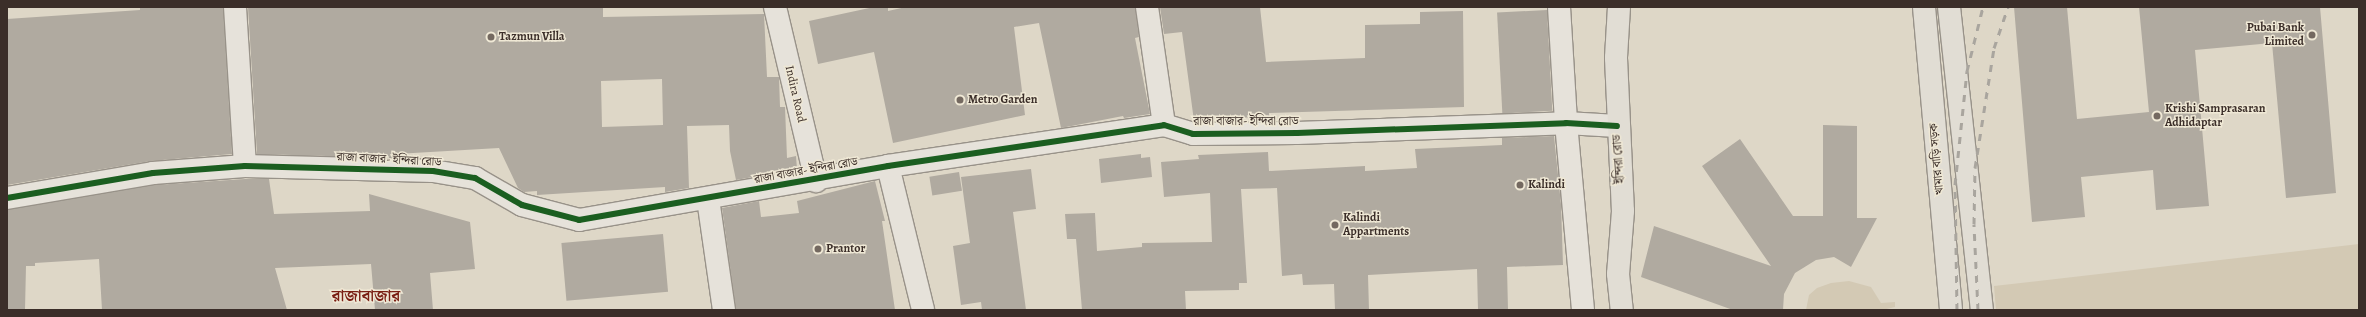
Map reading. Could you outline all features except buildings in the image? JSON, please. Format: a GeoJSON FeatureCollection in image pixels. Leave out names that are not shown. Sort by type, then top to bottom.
{"type":"FeatureCollection","features":[{"type":"Feature","properties":{"kind":"highway","name":"ইন্দিরা রোড"},"geometry":{"type":"LineString","coordinates":[[1619,7],[1616,58],[1617,126],[1623,211],[1618,274],[1622,310]]}},
{"type":"Feature","properties":{"kind":"highway","name":"খামার বাড়ি সড়ক"},"geometry":{"type":"LineString","coordinates":[[1924,7],[1951,310]]}},
{"type":"Feature","properties":{"kind":"highway"},"geometry":{"type":"LineString","coordinates":[[1949,7],[1982,310]]}},
{"type":"Feature","properties":{"kind":"street"},"geometry":{"type":"LineString","coordinates":[[235,7],[246,166]]}},
{"type":"Feature","properties":{"kind":"street","name":"Indira Road"},"geometry":{"type":"LineString","coordinates":[[775,7],[816,181]]}},
{"type":"Feature","properties":{"kind":"street"},"geometry":{"type":"LineString","coordinates":[[1147,7],[1164,125]]}},
{"type":"Feature","properties":{"kind":"street"},"geometry":{"type":"LineString","coordinates":[[1559,7],[1566,123],[1583,310]]}},
{"type":"Feature","properties":{"kind":"street","name":"রাজা বাজার- ইন্দিরা রোড"},"geometry":{"type":"LineString","coordinates":[[7,198],[153,173],[246,166],[433,171],[475,178],[522,205],[579,220],[816,181],[888,166],[1164,125],[1193,134],[1297,133],[1566,123],[1617,126]]}},
{"type":"Feature","properties":{"kind":"street"},"geometry":{"type":"LineString","coordinates":[[888,166],[923,310]]}},
{"type":"Feature","properties":{"kind":"street"},"geometry":{"type":"LineString","coordinates":[[708,199],[724,310]]}},
{"type":"Feature","properties":{"kind":"shaded area"},"geometry":{"type":"Polygon","coordinates":[[[2359,244],[2359,310],[1996,310],[1994,286],[2359,244]]]}},
{"type":"Feature","properties":{"kind":"shaded area"},"geometry":{"type":"Polygon","coordinates":[[[1849,281],[1871,287],[1881,303],[1895,302],[1895,307],[1882,310],[1806,310],[1809,295],[1817,288],[1831,283],[1849,281]]]}},
{"type":"Feature","properties":{"kind":"railway"},"geometry":{"type":"LineString","coordinates":[[1957,310],[1955,185],[1967,71],[1983,7]]}},
{"type":"Feature","properties":{"kind":"railway"},"geometry":{"type":"LineString","coordinates":[[1978,310],[1974,224],[1975,168],[1994,48],[2008,7]]}},
{"type":"Feature","properties":{"kind":"cycle path"},"geometry":{"type":"LineString","coordinates":[[7,198],[153,173],[245,166],[433,171],[475,178],[522,205],[579,220],[888,166],[1164,125],[1193,134],[1297,133],[1566,123],[1617,126]]}},
{"type":"Feature","properties":{"kind":"place","name":"Pubai Bank Limited"},"geometry":{"type":"Point","coordinates":[2312,35]}},
{"type":"Feature","properties":{"kind":"place","name":"Tazmun Villa"},"geometry":{"type":"Point","coordinates":[491,37]}},
{"type":"Feature","properties":{"kind":"place","name":"Metro Garden"},"geometry":{"type":"Point","coordinates":[960,100]}},
{"type":"Feature","properties":{"kind":"place","name":"Krishi Samprasaran Adhidaptar"},"geometry":{"type":"Point","coordinates":[2157,116]}},
{"type":"Feature","properties":{"kind":"place","name":"Kalindi"},"geometry":{"type":"Point","coordinates":[1520,185]}},
{"type":"Feature","properties":{"kind":"place","name":"Kalindi Appartments"},"geometry":{"type":"Point","coordinates":[1335,225]}},
{"type":"Feature","properties":{"kind":"place","name":"Prantor"},"geometry":{"type":"Point","coordinates":[818,249]}},
{"type":"Feature","properties":{"kind":"district","name":"রাজাবাজার"},"geometry":{"type":"Point","coordinates":[366,296]}}]}
